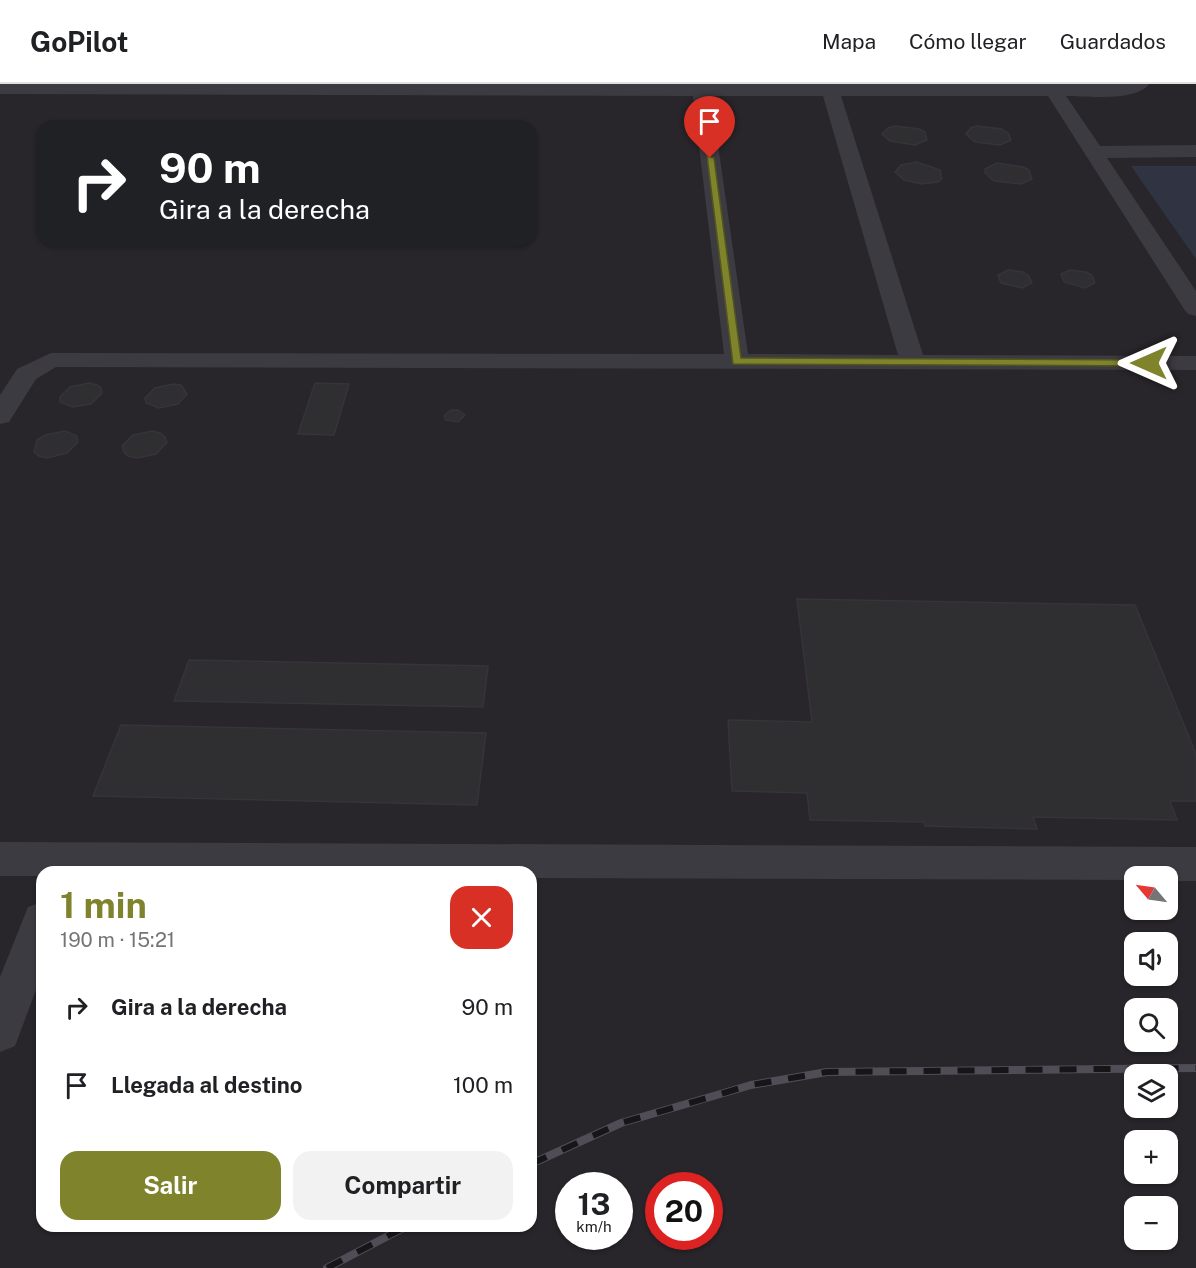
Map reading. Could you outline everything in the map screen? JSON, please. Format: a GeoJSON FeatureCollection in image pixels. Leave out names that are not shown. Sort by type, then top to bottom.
{"type":"FeatureCollection","features":[{"type":"Feature","properties":{"kind":"lane"},"geometry":{"type":"LineString","coordinates":[[0,89],[700,87],[1054,91],[1129,90],[1140,84]]}},
{"type":"Feature","properties":{"kind":"lane"},"geometry":{"type":"LineString","coordinates":[[700,87],[737,362]]}},
{"type":"Feature","properties":{"kind":"lane"},"geometry":{"type":"LineString","coordinates":[[830,90],[913,362]]}},
{"type":"Feature","properties":{"kind":"lane"},"geometry":{"type":"LineString","coordinates":[[1054,91],[1196,309]]}},
{"type":"Feature","properties":{"kind":"lane"},"geometry":{"type":"LineString","coordinates":[[1094,152],[1196,151]]}},
{"type":"Feature","properties":{"kind":"lane"},"geometry":{"type":"LineString","coordinates":[[0,416],[26,374],[51,360],[1196,363]]}},
{"type":"Feature","properties":{"kind":"lane"},"geometry":{"type":"LineString","coordinates":[[0,859],[64,865],[1196,864]]}},
{"type":"Feature","properties":{"kind":"lane"},"geometry":{"type":"LineString","coordinates":[[0,1031],[7,989],[36,932]]}},
{"type":"Feature","properties":{"kind":"shaded area"},"geometry":{"type":"Polygon","coordinates":[[[0,84],[1196,84],[1196,1268],[0,1268],[0,84]]]}},
{"type":"Feature","properties":{"kind":"water"},"geometry":{"type":"Polygon","coordinates":[[[1131,166],[1196,166],[1196,259],[1131,166]]]}},
{"type":"Feature","properties":{"kind":"building"},"geometry":{"type":"Polygon","coordinates":[[[895,126],[919,129],[925,132],[927,140],[915,145],[890,141],[882,134],[888,128],[895,126]]]}},
{"type":"Feature","properties":{"kind":"building"},"geometry":{"type":"Polygon","coordinates":[[[977,126],[1002,129],[1008,133],[1011,140],[1000,145],[975,142],[966,134],[971,128],[977,126]]]}},
{"type":"Feature","properties":{"kind":"building"},"geometry":{"type":"Polygon","coordinates":[[[917,162],[940,170],[942,178],[938,182],[921,184],[904,180],[895,172],[901,165],[917,162]]]}},
{"type":"Feature","properties":{"kind":"building"},"geometry":{"type":"Polygon","coordinates":[[[997,163],[1023,167],[1029,170],[1032,179],[1021,184],[994,181],[985,173],[985,169],[997,163]]]}},
{"type":"Feature","properties":{"kind":"building"},"geometry":{"type":"Polygon","coordinates":[[[1008,270],[1023,272],[1029,276],[1032,283],[1022,288],[1001,283],[998,275],[1008,270]]]}},
{"type":"Feature","properties":{"kind":"building"},"geometry":{"type":"Polygon","coordinates":[[[1070,270],[1092,275],[1095,283],[1085,288],[1064,282],[1061,274],[1070,270]]]}},
{"type":"Feature","properties":{"kind":"building"},"geometry":{"type":"Polygon","coordinates":[[[89,383],[101,388],[102,393],[91,404],[73,407],[60,402],[60,397],[70,387],[89,383]]]}},
{"type":"Feature","properties":{"kind":"building"},"geometry":{"type":"Polygon","coordinates":[[[315,383],[349,384],[334,435],[298,434],[315,383]]]}},
{"type":"Feature","properties":{"kind":"building"},"geometry":{"type":"Polygon","coordinates":[[[173,384],[181,385],[187,394],[178,404],[159,408],[146,403],[145,398],[155,388],[173,384]]]}},
{"type":"Feature","properties":{"kind":"building"},"geometry":{"type":"Polygon","coordinates":[[[451,410],[458,410],[465,415],[458,422],[446,420],[444,416],[451,410]]]}},
{"type":"Feature","properties":{"kind":"building"},"geometry":{"type":"Polygon","coordinates":[[[65,431],[77,436],[78,442],[67,453],[47,458],[34,452],[37,440],[45,435],[65,431]]]}},
{"type":"Feature","properties":{"kind":"building"},"geometry":{"type":"Polygon","coordinates":[[[152,431],[160,433],[167,442],[156,454],[137,458],[128,456],[124,452],[122,446],[133,435],[152,431]]]}},
{"type":"Feature","properties":{"kind":"building"},"geometry":{"type":"Polygon","coordinates":[[[797,599],[1135,605],[1196,754],[1196,801],[1170,801],[1177,820],[1033,817],[1037,829],[925,826],[924,822],[810,820],[807,793],[732,791],[728,720],[812,722],[797,599]]]}},
{"type":"Feature","properties":{"kind":"building"},"geometry":{"type":"Polygon","coordinates":[[[189,660],[488,666],[483,707],[174,701],[189,660]]]}},
{"type":"Feature","properties":{"kind":"building"},"geometry":{"type":"Polygon","coordinates":[[[121,725],[486,733],[477,805],[93,796],[121,725]]]}},
{"type":"Feature","properties":{"kind":"railway"},"geometry":{"type":"LineString","coordinates":[[537,1161],[621,1123],[751,1085],[827,1072],[1196,1068]]}},
{"type":"Feature","properties":{"kind":"railway"},"geometry":{"type":"LineString","coordinates":[[327,1268],[396,1232]]}},
{"type":"Feature","properties":{"kind":"route"},"geometry":{"type":"LineString","coordinates":[[710,158],[737,362],[1149,363]]}}]}
